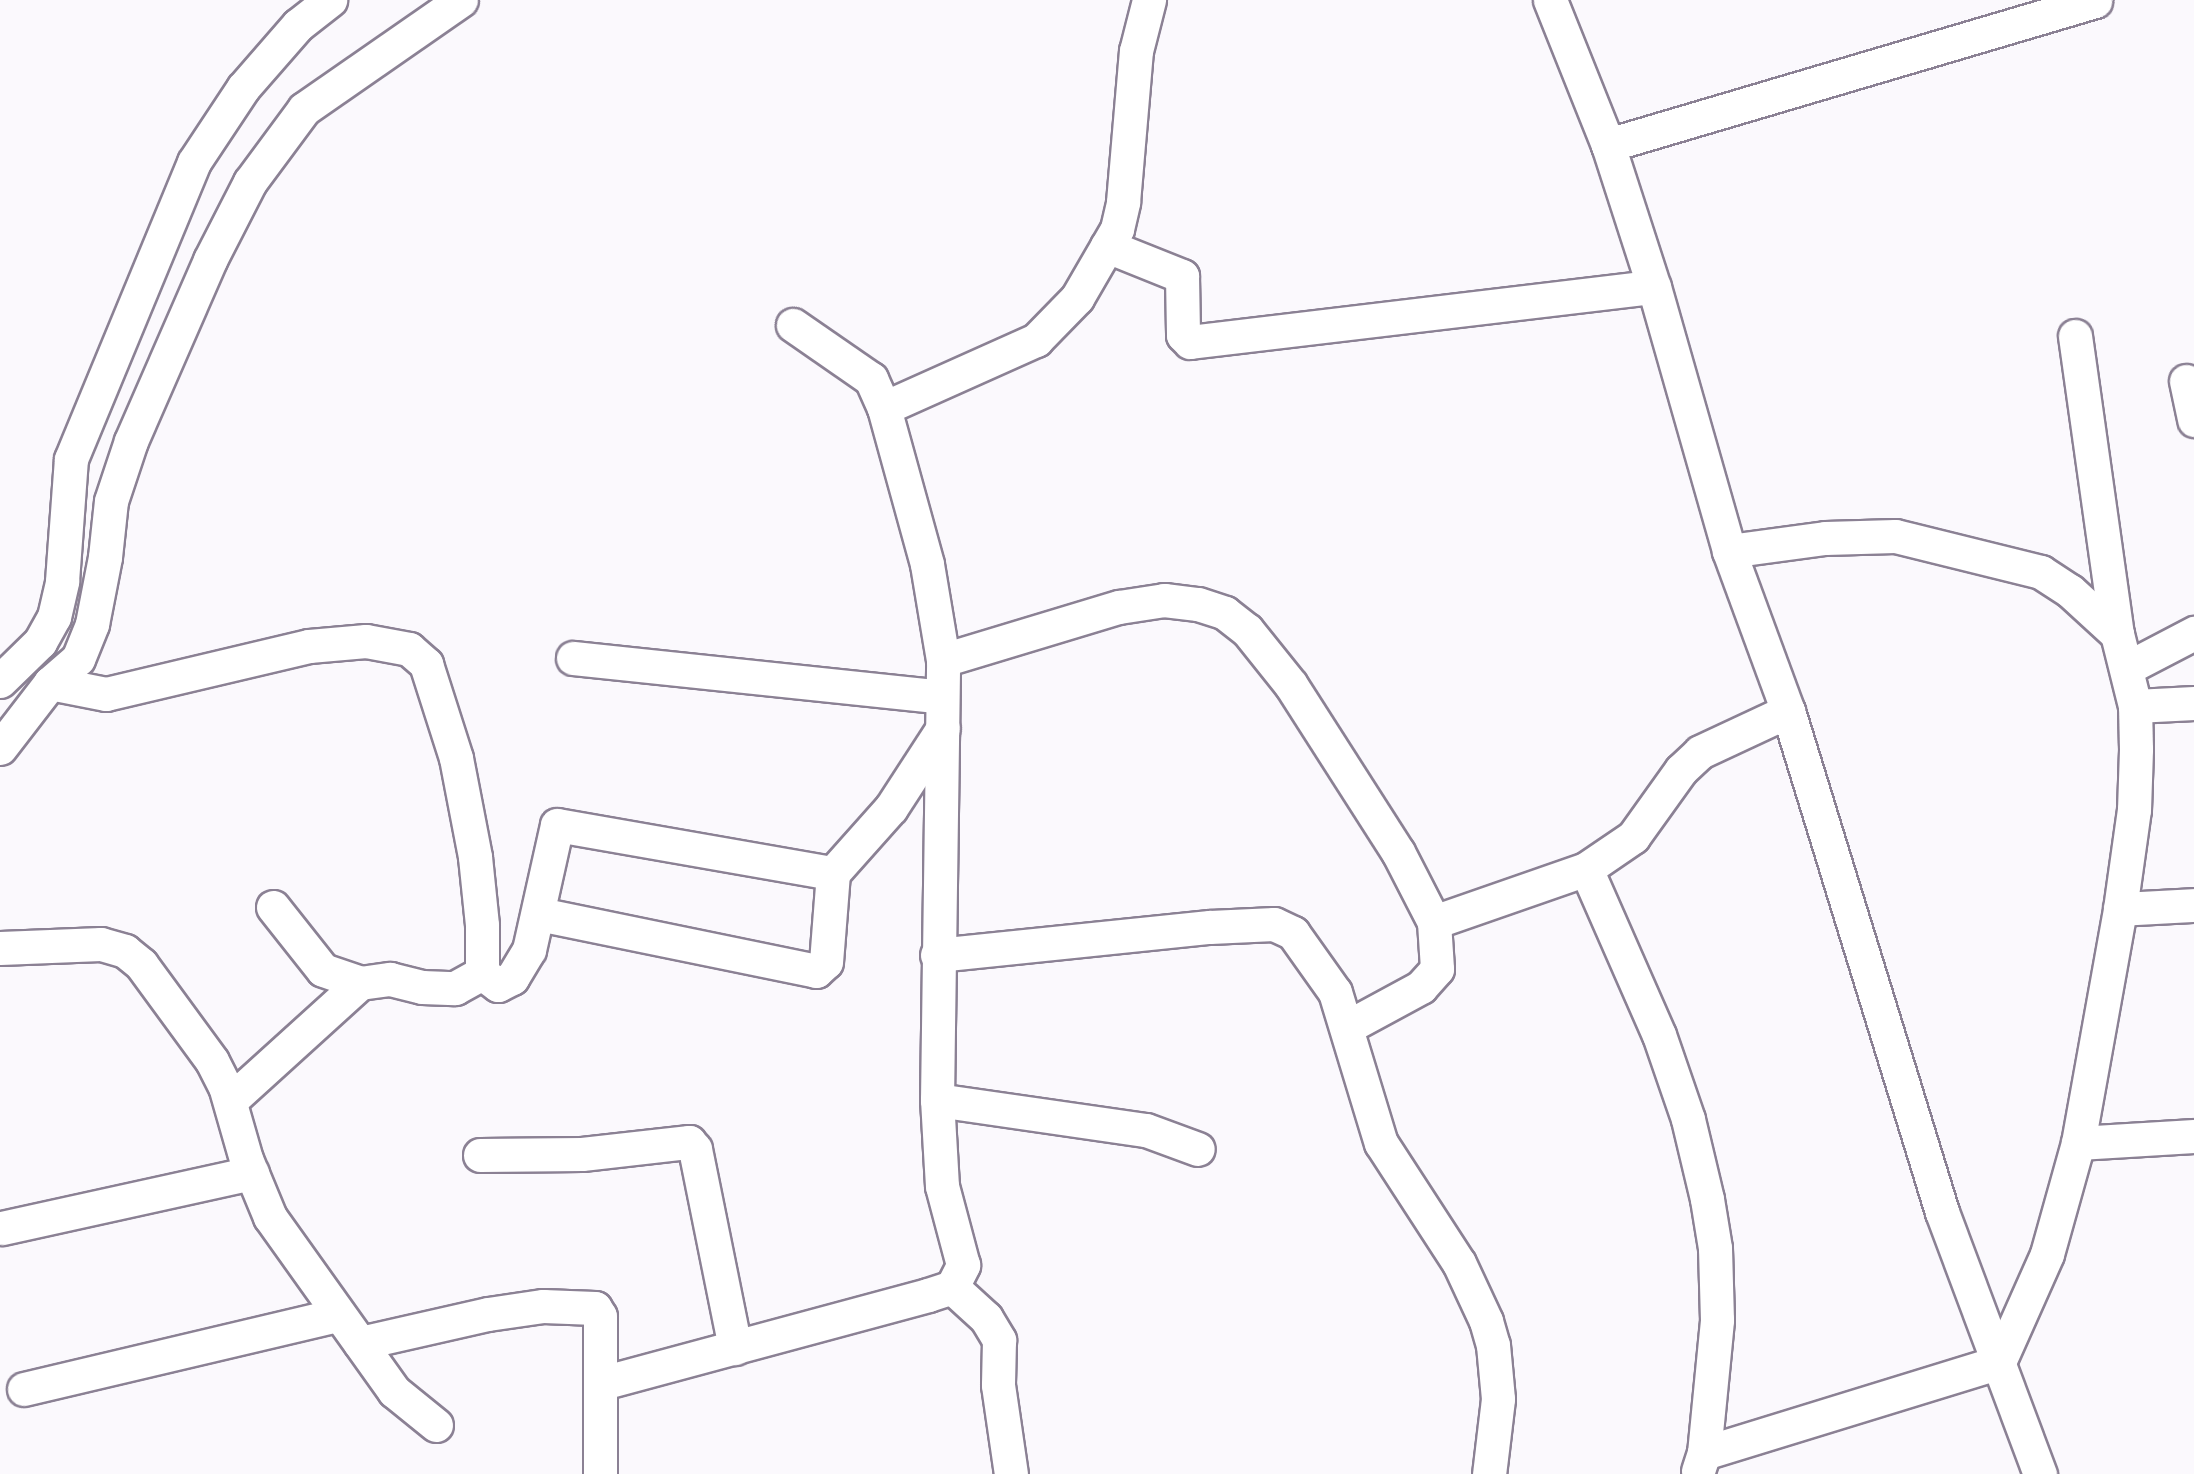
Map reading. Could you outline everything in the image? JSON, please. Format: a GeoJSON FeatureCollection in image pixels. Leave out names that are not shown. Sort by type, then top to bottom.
{"type":"FeatureCollection","features":[{"type":"Feature","properties":{"kind":"street"},"geometry":{"type":"LineString","coordinates":[[0,681],[40,642],[54,617],[62,581],[71,460],[194,162],[243,88],[298,25],[330,0]]}},
{"type":"Feature","properties":{"kind":"street"},"geometry":{"type":"LineString","coordinates":[[0,748],[50,684],[78,659],[87,636],[105,557],[111,501],[131,441],[205,271],[250,182],[304,109],[461,0]]}},
{"type":"Feature","properties":{"kind":"street"},"geometry":{"type":"LineString","coordinates":[[884,408],[1036,340],[1077,298],[1117,229],[1127,183],[1136,51],[1149,0]]}},
{"type":"Feature","properties":{"kind":"street"},"geometry":{"type":"LineString","coordinates":[[1550,0],[1608,145],[1654,287],[1729,551],[1788,711],[1942,1212],[2040,1474]]}},
{"type":"Feature","properties":{"kind":"street"},"geometry":{"type":"LineString","coordinates":[[1608,145],[2095,1]]}},
{"type":"Feature","properties":{"kind":"street"},"geometry":{"type":"LineString","coordinates":[[1107,246],[1179,273],[1184,279],[1183,335],[1191,342],[1654,287]]}},
{"type":"Feature","properties":{"kind":"street"},"geometry":{"type":"LineString","coordinates":[[602,1383],[952,1287],[963,1265],[942,1186],[937,1100],[943,660],[927,564],[884,408],[871,379],[793,325]]}},
{"type":"Feature","properties":{"kind":"street"},"geometry":{"type":"LineString","coordinates":[[1586,869],[1659,1035],[1688,1119],[1707,1199],[1715,1248],[1717,1320],[1701,1463],[1999,1362],[2047,1254],[2078,1143],[2120,909],[2134,810],[2135,706],[2117,634],[2075,336]]}},
{"type":"Feature","properties":{"kind":"street"},"geometry":{"type":"LineString","coordinates":[[2186,381],[2194,420]]}},
{"type":"Feature","properties":{"kind":"street"},"geometry":{"type":"LineString","coordinates":[[1729,551],[1825,538],[1895,536],[2041,572],[2070,590],[2117,634]]}},
{"type":"Feature","properties":{"kind":"street"},"geometry":{"type":"LineString","coordinates":[[943,660],[1119,607],[1164,600],[1198,604],[1225,612],[1247,630],[1291,685],[1398,852],[1434,922],[1437,969],[1421,987],[1347,1027]]}},
{"type":"Feature","properties":{"kind":"street"},"geometry":{"type":"LineString","coordinates":[[2127,668],[2194,633]]}},
{"type":"Feature","properties":{"kind":"street"},"geometry":{"type":"LineString","coordinates":[[50,684],[106,694],[309,646],[366,641],[410,649],[426,664],[456,758],[475,857],[482,925],[482,973]]}},
{"type":"Feature","properties":{"kind":"street"},"geometry":{"type":"LineString","coordinates":[[573,658],[942,711]]}},
{"type":"Feature","properties":{"kind":"street"},"geometry":{"type":"LineString","coordinates":[[2135,706],[2194,703]]}},
{"type":"Feature","properties":{"kind":"street"},"geometry":{"type":"LineString","coordinates":[[539,914],[816,971],[826,962],[833,873],[891,808],[942,711]]}},
{"type":"Feature","properties":{"kind":"street"},"geometry":{"type":"LineString","coordinates":[[1434,922],[1586,869],[1633,837],[1681,770],[1700,752],[1788,711]]}},
{"type":"Feature","properties":{"kind":"street"},"geometry":{"type":"LineString","coordinates":[[482,973],[498,985],[512,978],[529,950],[557,825],[833,873]]}},
{"type":"Feature","properties":{"kind":"street"},"geometry":{"type":"LineString","coordinates":[[2120,909],[2194,905]]}},
{"type":"Feature","properties":{"kind":"street"},"geometry":{"type":"LineString","coordinates":[[273,907],[323,970],[360,983],[390,979],[422,987],[455,988],[482,973]]}},
{"type":"Feature","properties":{"kind":"street"},"geometry":{"type":"LineString","coordinates":[[937,955],[1210,927],[1274,924],[1293,933],[1335,992],[1381,1143],[1459,1263],[1486,1321],[1493,1345],[1498,1399],[1489,1474]]}},
{"type":"Feature","properties":{"kind":"street"},"geometry":{"type":"LineString","coordinates":[[0,948],[101,944],[125,951],[141,964],[212,1061],[231,1100],[252,1173],[270,1217],[394,1391],[436,1425]]}},
{"type":"Feature","properties":{"kind":"street"},"geometry":{"type":"LineString","coordinates":[[231,1100],[360,983]]}},
{"type":"Feature","properties":{"kind":"street"},"geometry":{"type":"LineString","coordinates":[[937,1100],[1146,1130],[1198,1149]]}},
{"type":"Feature","properties":{"kind":"street"},"geometry":{"type":"LineString","coordinates":[[2078,1143],[2194,1136]]}},
{"type":"Feature","properties":{"kind":"street"},"geometry":{"type":"LineString","coordinates":[[480,1155],[582,1154],[689,1142],[695,1149],[735,1348]]}},
{"type":"Feature","properties":{"kind":"street"},"geometry":{"type":"LineString","coordinates":[[2,1228],[252,1173]]}},
{"type":"Feature","properties":{"kind":"street"},"geometry":{"type":"LineString","coordinates":[[952,1287],[986,1318],[999,1340],[998,1385],[1011,1474]]}},
{"type":"Feature","properties":{"kind":"street"},"geometry":{"type":"LineString","coordinates":[[360,1343],[502,1312],[543,1306],[595,1308],[600,1316],[600,1474]]}},
{"type":"Feature","properties":{"kind":"street"},"geometry":{"type":"LineString","coordinates":[[24,1389],[338,1315]]}}]}
